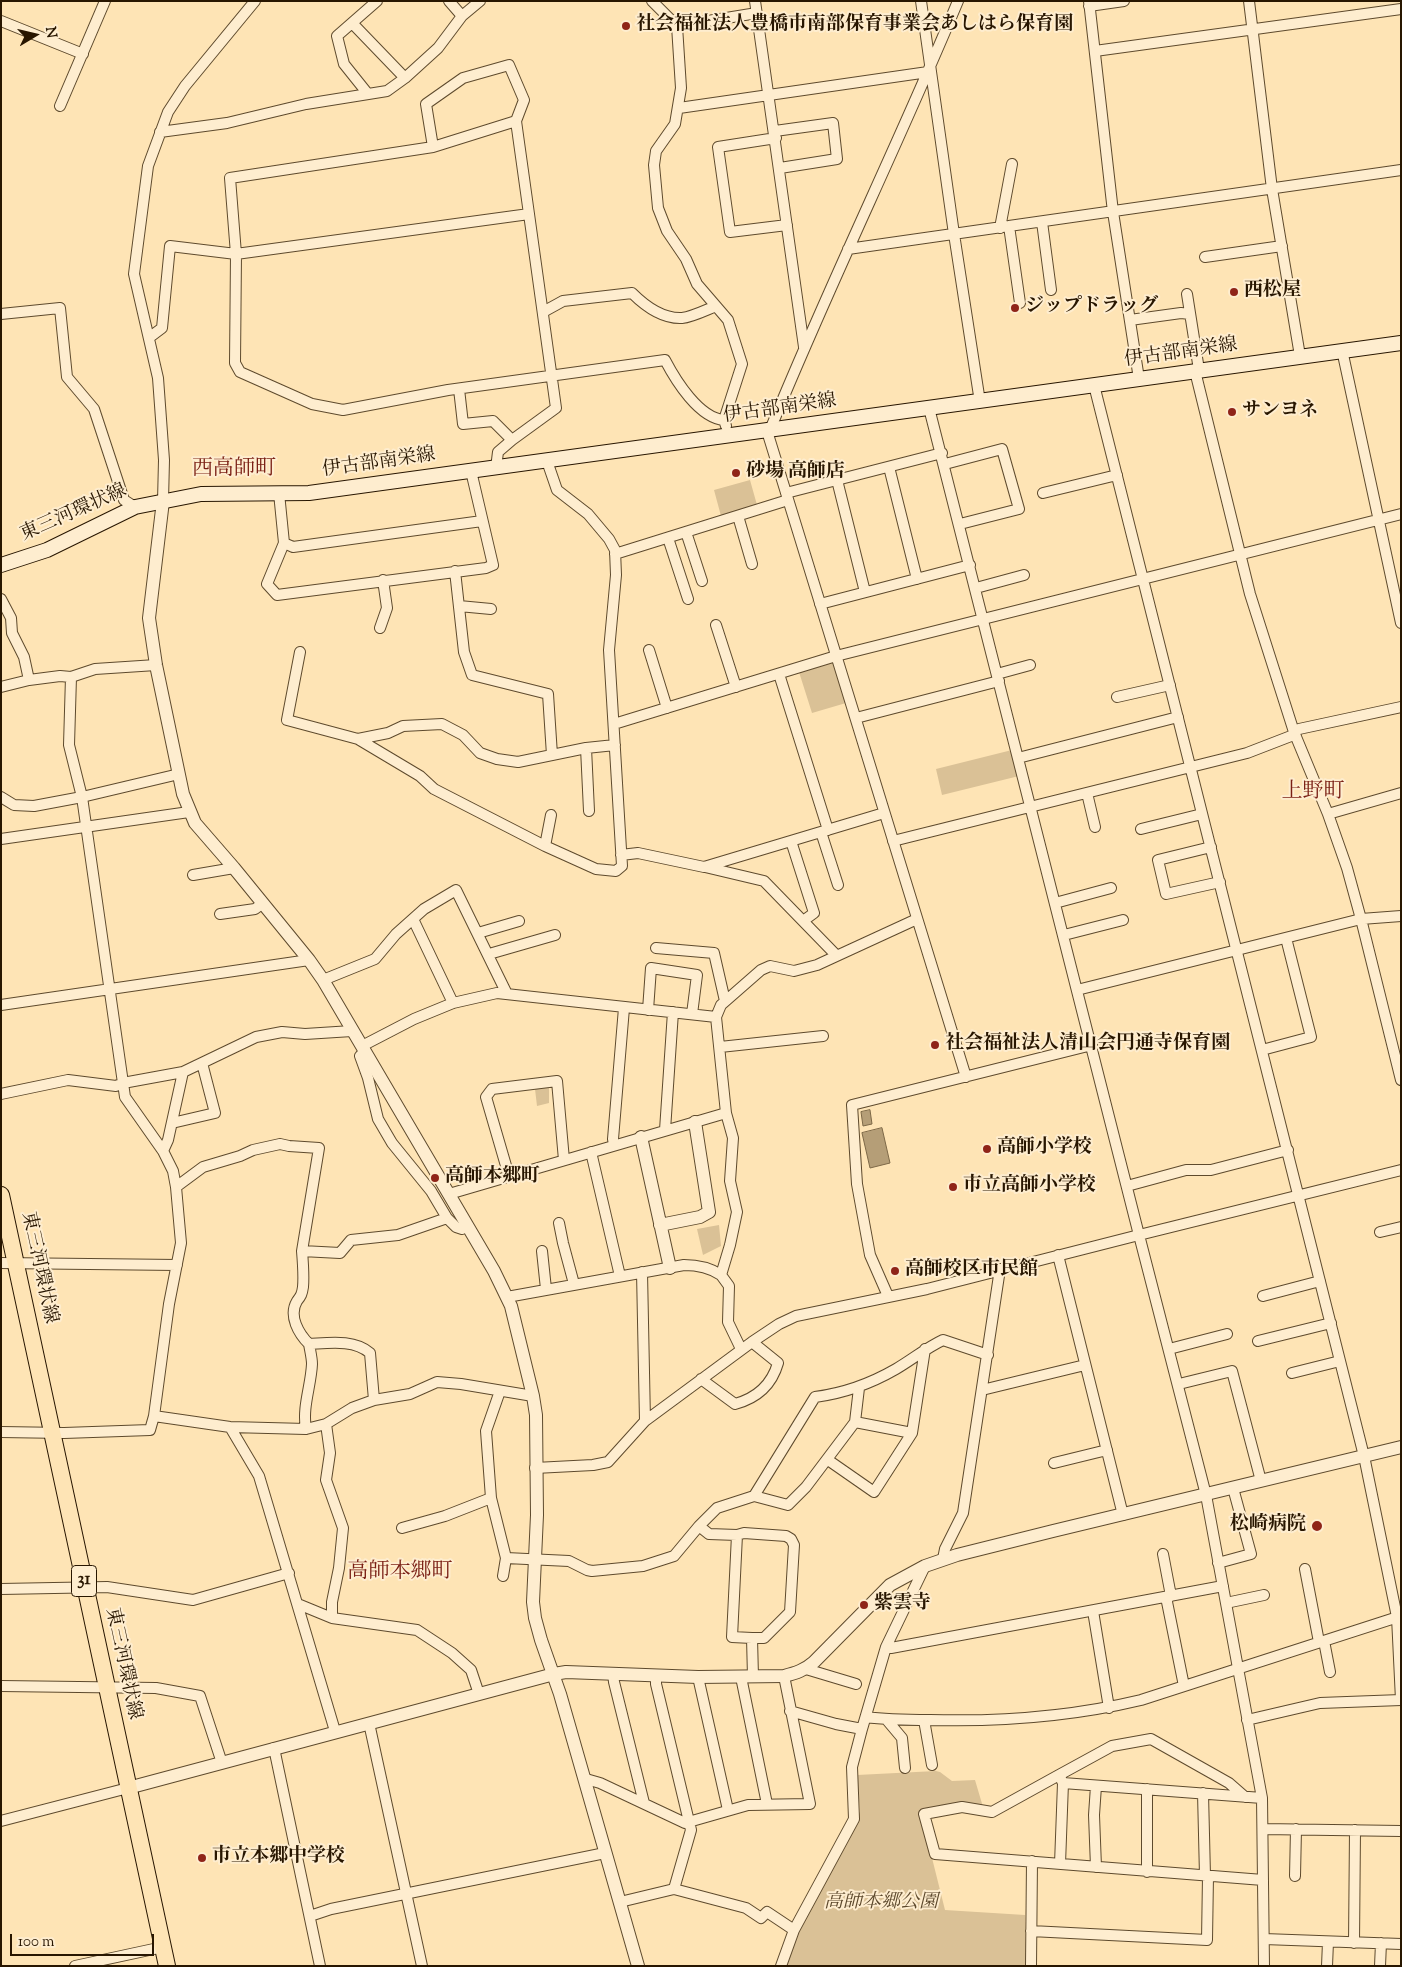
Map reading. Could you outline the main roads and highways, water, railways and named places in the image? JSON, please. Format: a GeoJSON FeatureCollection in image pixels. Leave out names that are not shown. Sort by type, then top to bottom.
{"type":"FeatureCollection","features":[{"type":"Feature","properties":{"kind":"main road","name":"伊古部南栄線"},"geometry":{"type":"LineString","coordinates":[[163,501],[201,494],[308,492],[496,468],[1401,343]]}},
{"type":"Feature","properties":{"kind":"main road","name":"東三河環状線"},"geometry":{"type":"LineString","coordinates":[[1,565],[47,550],[135,507],[163,501]]}},
{"type":"Feature","properties":{"kind":"main road","name":"東三河環状線"},"geometry":{"type":"LineString","coordinates":[[1,1195],[9,1263],[53,1432],[167,1966]]}},
{"type":"Feature","properties":{"kind":"place","name":"社会福祉法人豊橋市南部保育事業会あしはら保育園"},"geometry":{"type":"Point","coordinates":[626,26]}},
{"type":"Feature","properties":{"kind":"place","name":"西松屋"},"geometry":{"type":"Point","coordinates":[1234,292]}},
{"type":"Feature","properties":{"kind":"place","name":"ジップドラッグ"},"geometry":{"type":"Point","coordinates":[1015,308]}},
{"type":"Feature","properties":{"kind":"place","name":"サンヨネ"},"geometry":{"type":"Point","coordinates":[1232,412]}},
{"type":"Feature","properties":{"kind":"place","name":"砂場 高師店"},"geometry":{"type":"Point","coordinates":[736,473]}},
{"type":"Feature","properties":{"kind":"place","name":"社会福祉法人清山会円通寺保育園"},"geometry":{"type":"Point","coordinates":[935,1045]}},
{"type":"Feature","properties":{"kind":"place","name":"高師小学校"},"geometry":{"type":"Point","coordinates":[987,1149]}},
{"type":"Feature","properties":{"kind":"place","name":"高師本郷町"},"geometry":{"type":"Point","coordinates":[435,1178]}},
{"type":"Feature","properties":{"kind":"place","name":"市立高師小学校"},"geometry":{"type":"Point","coordinates":[953,1187]}},
{"type":"Feature","properties":{"kind":"place","name":"高師校区市民館"},"geometry":{"type":"Point","coordinates":[895,1271]}},
{"type":"Feature","properties":{"kind":"place","name":"松崎病院"},"geometry":{"type":"Point","coordinates":[1317,1526]}},
{"type":"Feature","properties":{"kind":"place","name":"紫雲寺"},"geometry":{"type":"Point","coordinates":[864,1605]}},
{"type":"Feature","properties":{"kind":"place","name":"市立本郷中学校"},"geometry":{"type":"Point","coordinates":[202,1858]}},
{"type":"Feature","properties":{"kind":"district","name":"西高師町"},"geometry":{"type":"Point","coordinates":[234,470]}},
{"type":"Feature","properties":{"kind":"district","name":"上野町"},"geometry":{"type":"Point","coordinates":[1313,793]}},
{"type":"Feature","properties":{"kind":"district","name":"高師本郷町"},"geometry":{"type":"Point","coordinates":[400,1573]}},
{"type":"Feature","properties":{"kind":"park label","name":"高師本郷公園"},"geometry":{"type":"Point","coordinates":[881,1904]}}]}
